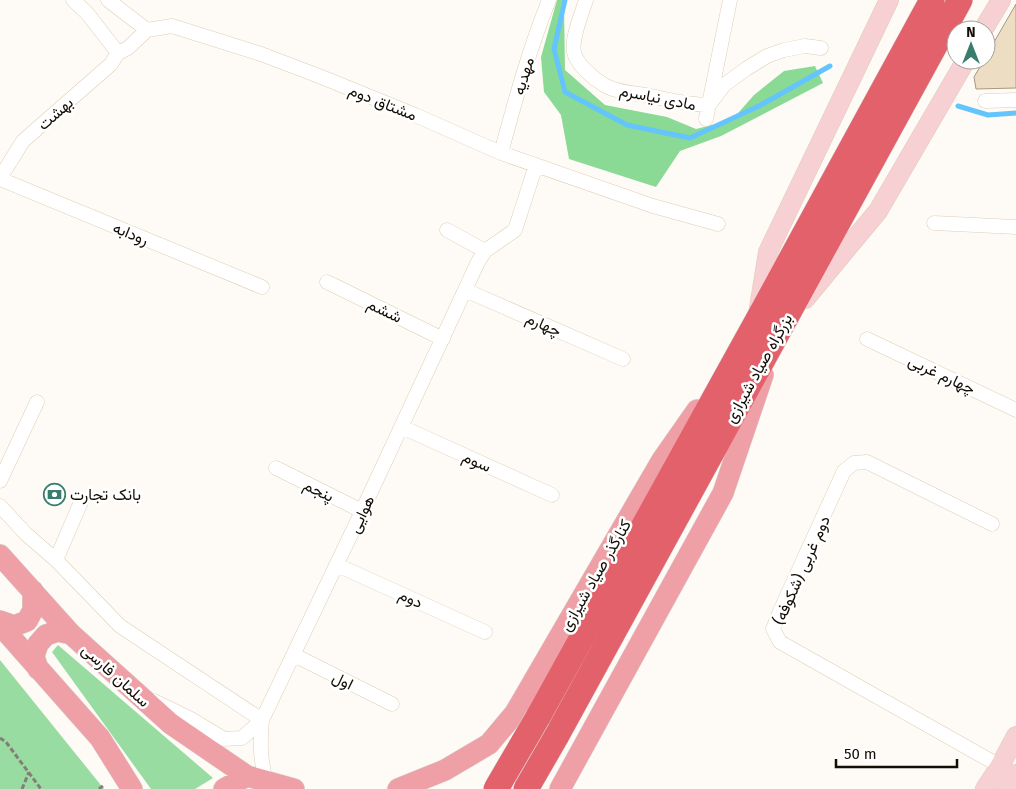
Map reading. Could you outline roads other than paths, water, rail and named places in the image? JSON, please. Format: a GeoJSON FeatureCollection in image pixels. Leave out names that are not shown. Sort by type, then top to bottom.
{"type":"FeatureCollection","features":[{"type":"Feature","properties":{"kind":"highway","name":"بزرگراه صیاد شیرازی"},"geometry":{"type":"LineString","coordinates":[[526,789],[556,737],[768,326],[932,0]]}},
{"type":"Feature","properties":{"kind":"highway","name":"بزرگراه صیاد شیرازی"},"geometry":{"type":"LineString","coordinates":[[496,789],[960,0]]}},
{"type":"Feature","properties":{"kind":"main road"},"geometry":{"type":"LineString","coordinates":[[560,789],[722,493],[768,326],[768,252],[889,0]]}},
{"type":"Feature","properties":{"kind":"main road"},"geometry":{"type":"LineString","coordinates":[[989,20],[1000,0]]}},
{"type":"Feature","properties":{"kind":"main road"},"geometry":{"type":"LineString","coordinates":[[768,326],[878,211],[960,70]]}},
{"type":"Feature","properties":{"kind":"main road","name":"کنارگذر صیاد شیرازی"},"geometry":{"type":"LineString","coordinates":[[398,789],[446,770],[489,744],[515,713],[662,460],[768,326]]}},
{"type":"Feature","properties":{"kind":"main road","name":"سلمان فارسی"},"geometry":{"type":"LineString","coordinates":[[0,555],[71,634],[171,724],[257,779],[294,789]]}},
{"type":"Feature","properties":{"kind":"main road"},"geometry":{"type":"LineString","coordinates":[[0,623],[14,626],[27,621],[33,610],[33,592]]}},
{"type":"Feature","properties":{"kind":"main road"},"geometry":{"type":"LineString","coordinates":[[0,623],[100,738],[132,789]]}},
{"type":"Feature","properties":{"kind":"main road"},"geometry":{"type":"LineString","coordinates":[[38,668],[34,656],[38,644],[46,635],[58,631],[71,634]]}},
{"type":"Feature","properties":{"kind":"main road"},"geometry":{"type":"LineString","coordinates":[[1006,789],[1008,770],[1016,736]]}},
{"type":"Feature","properties":{"kind":"main road"},"geometry":{"type":"LineString","coordinates":[[489,744],[497,766],[513,783],[526,789]]}},
{"type":"Feature","properties":{"kind":"main road"},"geometry":{"type":"LineString","coordinates":[[985,789],[1008,770]]}},
{"type":"Feature","properties":{"kind":"main road"},"geometry":{"type":"LineString","coordinates":[[224,789],[257,779]]}},
{"type":"Feature","properties":{"kind":"street"},"geometry":{"type":"LineString","coordinates":[[73,0],[87,13],[118,53],[128,48],[147,30],[108,0]]}},
{"type":"Feature","properties":{"kind":"street","name":"مهدیه"},"geometry":{"type":"LineString","coordinates":[[501,153],[517,94],[549,0]]}},
{"type":"Feature","properties":{"kind":"street","name":"مادی نیاسرم"},"geometry":{"type":"LineString","coordinates":[[586,0],[574,40],[574,52],[578,62],[589,73],[604,86],[624,92],[692,105],[708,112],[724,86],[746,68],[767,56],[784,50],[806,46],[821,48]]}},
{"type":"Feature","properties":{"kind":"street"},"geometry":{"type":"LineString","coordinates":[[708,112],[730,0]]}},
{"type":"Feature","properties":{"kind":"street","name":"مشتاق دوم"},"geometry":{"type":"LineString","coordinates":[[147,30],[172,26],[261,54],[415,115],[501,153],[653,206],[718,224]]}},
{"type":"Feature","properties":{"kind":"street","name":"بهشت"},"geometry":{"type":"LineString","coordinates":[[0,179],[23,141],[111,64],[118,53]]}},
{"type":"Feature","properties":{"kind":"street"},"geometry":{"type":"LineString","coordinates":[[985,101],[1016,100]]}},
{"type":"Feature","properties":{"kind":"street","name":"هوایی"},"geometry":{"type":"LineString","coordinates":[[257,779],[262,763],[260,747],[262,720],[337,565],[478,262],[485,251],[515,230],[536,166]]}},
{"type":"Feature","properties":{"kind":"street","name":"رودابه"},"geometry":{"type":"LineString","coordinates":[[0,179],[262,288]]}},
{"type":"Feature","properties":{"kind":"street"},"geometry":{"type":"LineString","coordinates":[[934,223],[1016,227]]}},
{"type":"Feature","properties":{"kind":"street"},"geometry":{"type":"LineString","coordinates":[[447,230],[485,251]]}},
{"type":"Feature","properties":{"kind":"street","name":"ششم"},"geometry":{"type":"LineString","coordinates":[[327,282],[443,339]]}},
{"type":"Feature","properties":{"kind":"street","name":"چهارم"},"geometry":{"type":"LineString","coordinates":[[465,290],[623,359]]}},
{"type":"Feature","properties":{"kind":"street","name":"چهارم غربی"},"geometry":{"type":"LineString","coordinates":[[867,339],[1016,410]]}},
{"type":"Feature","properties":{"kind":"street"},"geometry":{"type":"LineString","coordinates":[[0,481],[37,402]]}},
{"type":"Feature","properties":{"kind":"street","name":"سوم"},"geometry":{"type":"LineString","coordinates":[[402,427],[552,494]]}},
{"type":"Feature","properties":{"kind":"street","name":"دوم غربی (شکوفه)"},"geometry":{"type":"LineString","coordinates":[[992,524],[867,462],[854,463],[844,471],[773,629],[780,642],[1008,770]]}},
{"type":"Feature","properties":{"kind":"street","name":"پنجم"},"geometry":{"type":"LineString","coordinates":[[276,468],[362,511]]}},
{"type":"Feature","properties":{"kind":"street"},"geometry":{"type":"LineString","coordinates":[[56,560],[81,502]]}},
{"type":"Feature","properties":{"kind":"street"},"geometry":{"type":"LineString","coordinates":[[0,506],[120,626],[262,720],[242,738],[224,739],[191,719],[134,691]]}},
{"type":"Feature","properties":{"kind":"street","name":"دوم"},"geometry":{"type":"LineString","coordinates":[[337,565],[485,632]]}},
{"type":"Feature","properties":{"kind":"street","name":"اول"},"geometry":{"type":"LineString","coordinates":[[294,655],[392,704]]}},
{"type":"Feature","properties":{"kind":"waterway"},"geometry":{"type":"LineString","coordinates":[[565,0],[554,49],[565,92],[627,125],[690,138],[759,106],[830,66]]}},
{"type":"Feature","properties":{"kind":"waterway"},"geometry":{"type":"LineString","coordinates":[[958,106],[988,115],[1016,113]]}},
{"type":"Feature","properties":{"kind":"place","name":"بانک تجارت"},"geometry":{"type":"Point","coordinates":[54,494]}}]}
